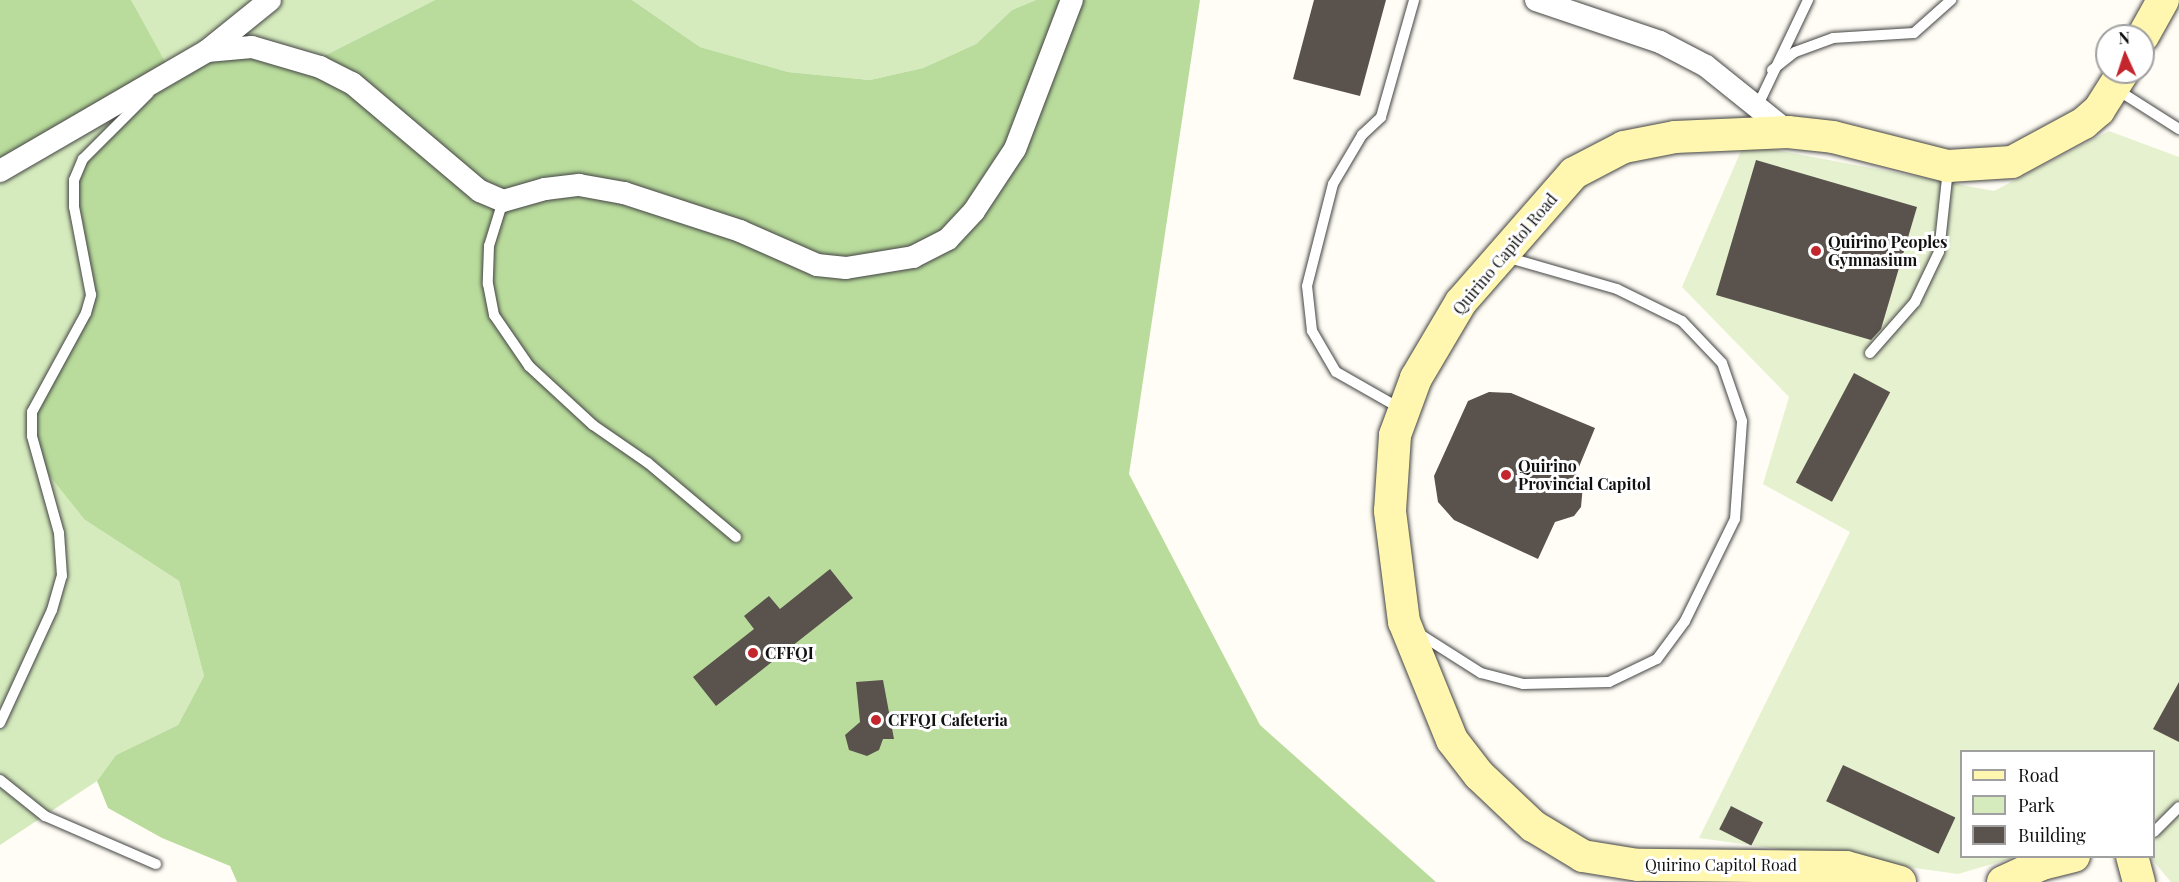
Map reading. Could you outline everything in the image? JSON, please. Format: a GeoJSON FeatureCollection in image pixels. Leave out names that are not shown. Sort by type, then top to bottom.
{"type":"FeatureCollection","features":[{"type":"Feature","properties":{"kind":"street"},"geometry":{"type":"LineString","coordinates":[[0,171],[207,51],[270,0]]}},
{"type":"Feature","properties":{"kind":"street"},"geometry":{"type":"LineString","coordinates":[[207,51],[252,47],[320,67],[352,83],[480,191],[502,201],[545,189],[579,185],[624,194],[740,231],[818,265],[882,265],[913,257],[948,239],[974,211],[1014,149],[1072,0]]}},
{"type":"Feature","properties":{"kind":"street"},"geometry":{"type":"LineString","coordinates":[[1536,0],[1660,42],[1706,66],[1788,132]]}},
{"type":"Feature","properties":{"kind":"street"},"geometry":{"type":"LineString","coordinates":[[2150,24],[2163,0]]}},
{"type":"Feature","properties":{"kind":"street","name":"Quirino Capitol Road"},"geometry":{"type":"LineString","coordinates":[[1900,882],[1846,867],[1707,868],[1583,856],[1533,826],[1479,776],[1452,740],[1404,622],[1390,511],[1391,467],[1404,411],[1416,378],[1461,302],[1574,173],[1624,147],[1675,137],[1788,132],[1833,137],[1948,166],[2012,162],[2084,123],[2116,84]]}},
{"type":"Feature","properties":{"kind":"street"},"geometry":{"type":"LineString","coordinates":[[2003,882],[2069,858]]}},
{"type":"Feature","properties":{"kind":"street"},"geometry":{"type":"LineString","coordinates":[[2133,858],[2139,882]]}},
{"type":"Feature","properties":{"kind":"lane"},"geometry":{"type":"LineString","coordinates":[[1404,411],[1336,372],[1312,331],[1307,286],[1333,184],[1362,135],[1381,117],[1414,0]]}},
{"type":"Feature","properties":{"kind":"lane"},"geometry":{"type":"LineString","coordinates":[[1757,107],[1772,70],[1808,0]]}},
{"type":"Feature","properties":{"kind":"lane"},"geometry":{"type":"LineString","coordinates":[[1772,70],[1795,52],[1833,38],[1914,33],[1951,0]]}},
{"type":"Feature","properties":{"kind":"lane"},"geometry":{"type":"LineString","coordinates":[[0,723],[52,610],[62,576],[59,533],[32,436],[32,412],[86,313],[91,295],[74,207],[74,180],[83,159],[170,71]]}},
{"type":"Feature","properties":{"kind":"lane"},"geometry":{"type":"LineString","coordinates":[[2124,84],[2179,129]]}},
{"type":"Feature","properties":{"kind":"lane"},"geometry":{"type":"LineString","coordinates":[[1870,353],[1915,302],[1939,252],[1948,166]]}},
{"type":"Feature","properties":{"kind":"lane"},"geometry":{"type":"LineString","coordinates":[[502,201],[489,246],[488,284],[494,315],[529,366],[593,425],[648,463],[735,537]]}},
{"type":"Feature","properties":{"kind":"lane"},"geometry":{"type":"LineString","coordinates":[[1404,622],[1442,653],[1481,673],[1523,684],[1609,682],[1657,659],[1685,621],[1735,519],[1742,421],[1722,363],[1682,321],[1636,298],[1500,256]]}},
{"type":"Feature","properties":{"kind":"lane"},"geometry":{"type":"LineString","coordinates":[[0,780],[45,816],[156,864]]}},
{"type":"Feature","properties":{"kind":"lane"},"geometry":{"type":"LineString","coordinates":[[2155,831],[2179,807]]}},
{"type":"Feature","properties":{"kind":"green space"},"geometry":{"type":"Polygon","coordinates":[[[0,0],[131,0],[170,71],[207,51],[310,63],[435,0],[632,0],[700,47],[788,72],[870,80],[923,68],[976,44],[1012,10],[1036,0],[1200,0],[1129,474],[1260,725],[1436,882],[237,882],[230,866],[162,838],[108,808],[97,781],[116,755],[178,725],[204,676],[179,581],[85,520],[42,466],[32,412],[91,295],[74,207],[83,159],[168,74],[0,171],[0,0]]]}},
{"type":"Feature","properties":{"kind":"green space"},"geometry":{"type":"Polygon","coordinates":[[[131,0],[435,0],[310,63],[87,268],[85,520],[179,581],[204,676],[178,725],[116,755],[97,781],[0,845],[0,171],[134,6],[131,0]]]}},
{"type":"Feature","properties":{"kind":"green space"},"geometry":{"type":"Polygon","coordinates":[[[632,0],[1036,0],[1012,10],[976,44],[923,68],[870,80],[788,72],[700,47],[632,0]]]}},
{"type":"Feature","properties":{"kind":"green space"},"geometry":{"type":"Polygon","coordinates":[[[2109,131],[2179,157],[2179,882],[2171,882],[2151,858],[2155,858],[2155,750],[1960,750],[1960,858],[2013,858],[1958,874],[1699,838],[1850,532],[1763,484],[1789,397],[1682,287],[1744,144],[1994,191],[2109,131]]]}},
{"type":"Feature","properties":{"kind":"building"},"geometry":{"type":"Polygon","coordinates":[[[1314,0],[1386,0],[1360,96],[1293,79],[1314,0]]]}},
{"type":"Feature","properties":{"kind":"building","name":"Quirino Peoples Gymnasium"},"geometry":{"type":"Polygon","coordinates":[[[1756,160],[1917,207],[1881,329],[1871,340],[1716,295],[1756,160]]]}},
{"type":"Feature","properties":{"kind":"building"},"geometry":{"type":"Polygon","coordinates":[[[1854,373],[1890,392],[1832,502],[1796,482],[1854,373]]]}},
{"type":"Feature","properties":{"kind":"building","name":"Quirino Provincial Capitol"},"geometry":{"type":"Polygon","coordinates":[[[1489,392],[1511,393],[1595,428],[1576,474],[1583,485],[1581,507],[1574,516],[1555,522],[1538,559],[1454,520],[1438,502],[1434,476],[1468,401],[1489,392]]]}},
{"type":"Feature","properties":{"kind":"building","name":"CFFQI"},"geometry":{"type":"Polygon","coordinates":[[[830,569],[853,598],[716,706],[693,677],[754,629],[744,616],[769,596],[780,609],[830,569]]]}},
{"type":"Feature","properties":{"kind":"building","name":"CFFQI Cafeteria"},"geometry":{"type":"Polygon","coordinates":[[[883,680],[894,739],[883,739],[879,750],[867,756],[849,750],[845,735],[860,722],[856,682],[883,680]]]}},
{"type":"Feature","properties":{"kind":"building"},"geometry":{"type":"Polygon","coordinates":[[[2179,682],[2179,742],[2153,729],[2179,682]]]}},
{"type":"Feature","properties":{"kind":"building"},"geometry":{"type":"Polygon","coordinates":[[[1843,765],[1955,817],[1938,854],[1826,801],[1843,765]]]}},
{"type":"Feature","properties":{"kind":"building"},"geometry":{"type":"Polygon","coordinates":[[[1731,806],[1763,822],[1751,846],[1719,829],[1731,806]]]}},
{"type":"Feature","properties":{"kind":"place","name":"Quirino Peoples Gymnasium"},"geometry":{"type":"Point","coordinates":[1816,251]}},
{"type":"Feature","properties":{"kind":"place","name":"Quirino Provincial Capitol"},"geometry":{"type":"Point","coordinates":[1506,475]}},
{"type":"Feature","properties":{"kind":"place","name":"CFFQI"},"geometry":{"type":"Point","coordinates":[753,653]}},
{"type":"Feature","properties":{"kind":"place","name":"CFFQI Cafeteria"},"geometry":{"type":"Point","coordinates":[876,720]}}]}
